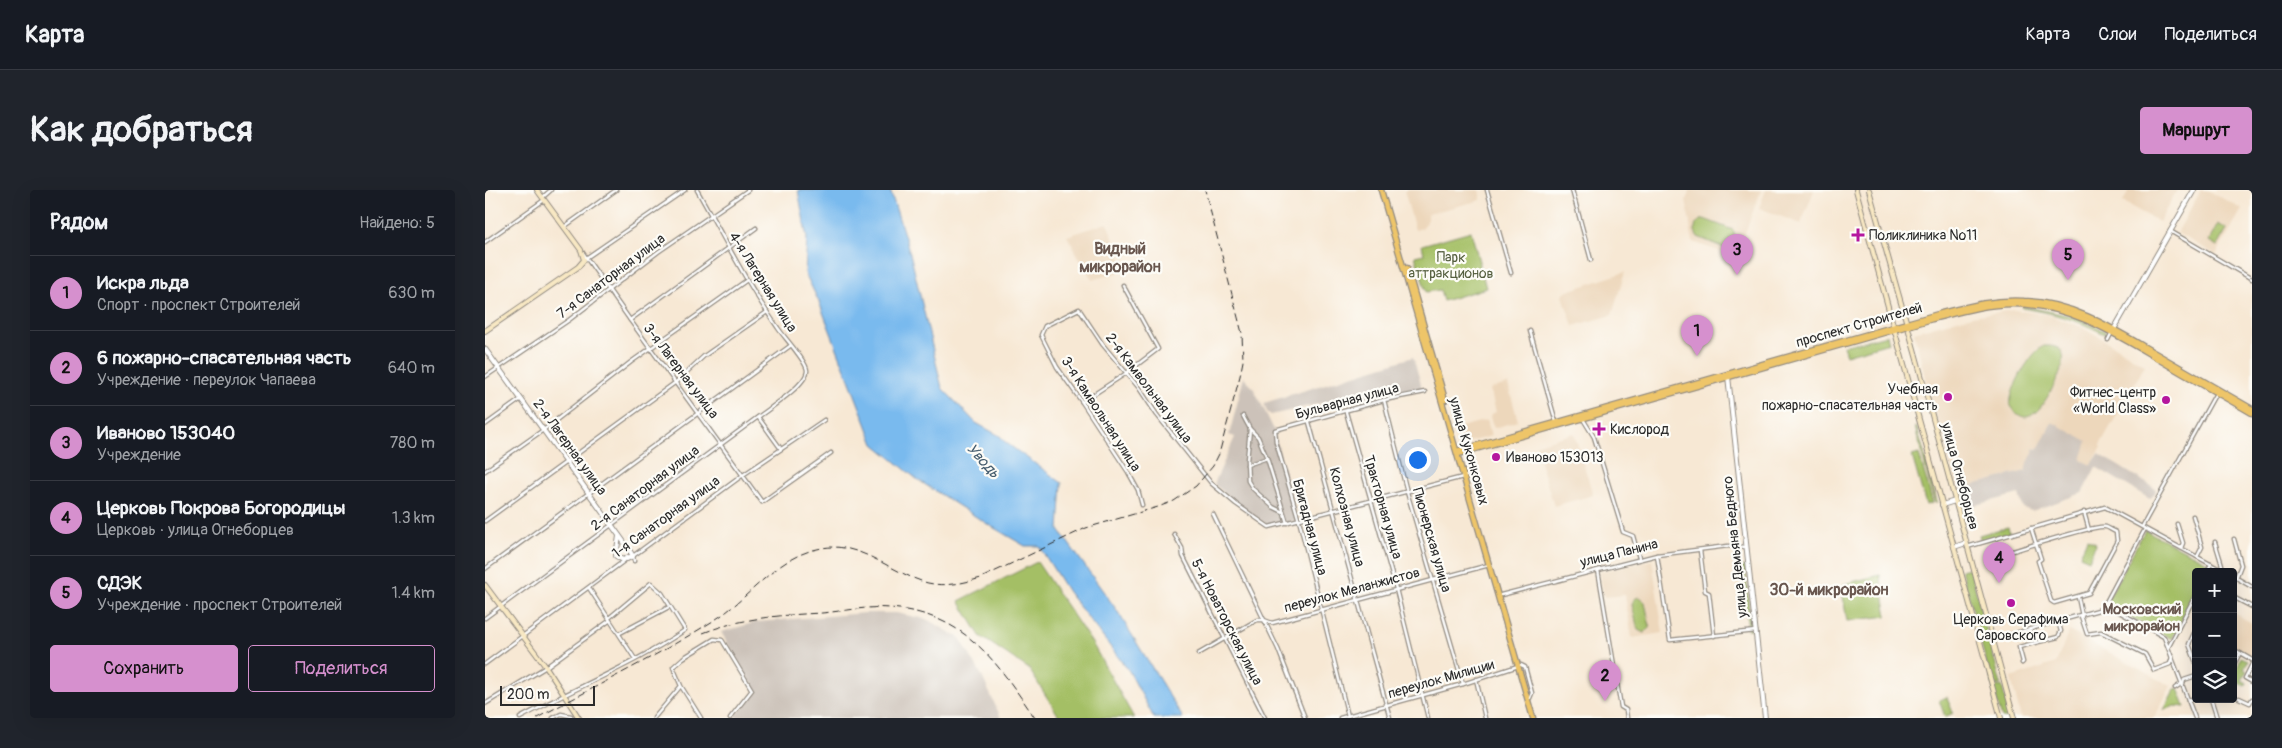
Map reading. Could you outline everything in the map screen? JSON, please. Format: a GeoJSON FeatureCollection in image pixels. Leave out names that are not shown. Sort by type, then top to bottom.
{"type":"FeatureCollection","features":[{"type":"Feature","properties":{"kind":"main road","name":"3-я Лагерная улица"},"geometry":{"type":"LineString","coordinates":[[537,190],[583,253]]}},
{"type":"Feature","properties":{"kind":"main road","name":"улица Куконковых"},"geometry":{"type":"LineString","coordinates":[[1382,190],[1500,596]]}},
{"type":"Feature","properties":{"kind":"main road","name":"улица Огнеборцев"},"geometry":{"type":"LineString","coordinates":[[1856,190],[2001,718]]}},
{"type":"Feature","properties":{"kind":"main road","name":"улица Огнеборцев"},"geometry":{"type":"LineString","coordinates":[[1869,190],[2013,718]]}},
{"type":"Feature","properties":{"kind":"main road"},"geometry":{"type":"LineString","coordinates":[[485,332],[580,265],[583,253]]}},
{"type":"Feature","properties":{"kind":"main road","name":"проспект Строителей"},"geometry":{"type":"LineString","coordinates":[[1459,452],[1805,355],[1894,328],[1973,308],[2014,304],[2060,310],[2113,330],[2252,412]]}},
{"type":"Feature","properties":{"kind":"main road","name":"проспект Строителей"},"geometry":{"type":"LineString","coordinates":[[2217,391],[2252,408]]}},
{"type":"Feature","properties":{"kind":"main road","name":"улица Куконковых"},"geometry":{"type":"LineString","coordinates":[[1466,477],[1530,698],[1533,718]]}},
{"type":"Feature","properties":{"kind":"main road"},"geometry":{"type":"LineString","coordinates":[[485,585],[546,667],[579,718]]}},
{"type":"Feature","properties":{"kind":"main road","name":"улица Куконковых"},"geometry":{"type":"LineString","coordinates":[[1520,666],[1533,718]]}},
{"type":"Feature","properties":{"kind":"street"},"geometry":{"type":"LineString","coordinates":[[485,242],[543,199],[551,190]]}},
{"type":"Feature","properties":{"kind":"street"},"geometry":{"type":"LineString","coordinates":[[564,227],[616,190]]}},
{"type":"Feature","properties":{"kind":"street"},"geometry":{"type":"LineString","coordinates":[[580,265],[586,258],[685,190]]}},
{"type":"Feature","properties":{"kind":"street","name":"4-я Лагерная улица"},"geometry":{"type":"LineString","coordinates":[[697,190],[747,280],[790,346],[807,366],[806,375],[801,383]]}},
{"type":"Feature","properties":{"kind":"street","name":"7-я Санаторная улица"},"geometry":{"type":"LineString","coordinates":[[485,378],[559,327],[608,288],[748,190]]}},
{"type":"Feature","properties":{"kind":"street"},"geometry":{"type":"LineString","coordinates":[[1487,190],[1511,273]]}},
{"type":"Feature","properties":{"kind":"street"},"geometry":{"type":"LineString","coordinates":[[1572,190],[1591,260]]}},
{"type":"Feature","properties":{"kind":"street"},"geometry":{"type":"LineString","coordinates":[[2108,340],[2193,190]]}},
{"type":"Feature","properties":{"kind":"street"},"geometry":{"type":"LineString","coordinates":[[630,320],[756,228]]}},
{"type":"Feature","properties":{"kind":"street"},"geometry":{"type":"LineString","coordinates":[[1868,234],[1880,230]]}},
{"type":"Feature","properties":{"kind":"street"},"geometry":{"type":"LineString","coordinates":[[2170,231],[2252,280]]}},
{"type":"Feature","properties":{"kind":"street","name":"3-я Лагерная улица"},"geometry":{"type":"LineString","coordinates":[[583,253],[762,502],[831,453]]}},
{"type":"Feature","properties":{"kind":"street"},"geometry":{"type":"LineString","coordinates":[[485,471],[543,430],[631,362],[651,350],[747,280]]}},
{"type":"Feature","properties":{"kind":"street"},"geometry":{"type":"LineString","coordinates":[[1083,402],[1158,349],[1123,284]]}},
{"type":"Feature","properties":{"kind":"street","name":"2-я Камвольная улица"},"geometry":{"type":"LineString","coordinates":[[1041,334],[1045,326],[1079,309],[1103,345],[1125,374],[1139,388],[1157,415],[1206,477],[1236,504],[1269,527],[1299,521],[1466,477]]}},
{"type":"Feature","properties":{"kind":"street"},"geometry":{"type":"LineString","coordinates":[[485,521],[676,382],[704,356],[767,312]]}},
{"type":"Feature","properties":{"kind":"street"},"geometry":{"type":"LineString","coordinates":[[1530,331],[1557,424]]}},
{"type":"Feature","properties":{"kind":"street","name":"3-я Камвольная улица"},"geometry":{"type":"LineString","coordinates":[[1041,334],[1057,368],[1083,402],[1128,472],[1138,490],[1142,505]]}},
{"type":"Feature","properties":{"kind":"street"},"geometry":{"type":"LineString","coordinates":[[485,569],[790,346]]}},
{"type":"Feature","properties":{"kind":"street","name":"2-я Лагерная улица"},"geometry":{"type":"LineString","coordinates":[[485,349],[612,525],[633,558]]}},
{"type":"Feature","properties":{"kind":"street","name":"улица Демьяна Бедного"},"geometry":{"type":"LineString","coordinates":[[1728,376],[1765,718]]}},
{"type":"Feature","properties":{"kind":"street","name":"2-я Санаторная улица"},"geometry":{"type":"LineString","coordinates":[[485,618],[758,417],[801,383]]}},
{"type":"Feature","properties":{"kind":"street"},"geometry":{"type":"LineString","coordinates":[[1992,640],[2101,609],[2217,391]]}},
{"type":"Feature","properties":{"kind":"street","name":"Бульварная улица"},"geometry":{"type":"LineString","coordinates":[[1275,430],[1384,400],[1425,392]]}},
{"type":"Feature","properties":{"kind":"street"},"geometry":{"type":"LineString","coordinates":[[485,425],[521,400]]}},
{"type":"Feature","properties":{"kind":"street","name":"Пионерская улица"},"geometry":{"type":"LineString","coordinates":[[1384,400],[1407,492],[1463,684]]}},
{"type":"Feature","properties":{"kind":"street","name":"Тракторная улица"},"geometry":{"type":"LineString","coordinates":[[1346,412],[1396,589],[1428,718]]}},
{"type":"Feature","properties":{"kind":"street"},"geometry":{"type":"LineString","coordinates":[[1243,416],[1250,429],[1258,437],[1267,458],[1287,524]]}},
{"type":"Feature","properties":{"kind":"street"},"geometry":{"type":"LineString","coordinates":[[758,417],[781,449]]}},
{"type":"Feature","properties":{"kind":"street"},"geometry":{"type":"LineString","coordinates":[[1583,417],[1594,437],[1623,532],[1633,536],[1639,558]]}},
{"type":"Feature","properties":{"kind":"street","name":"1-я Санаторная улица"},"geometry":{"type":"LineString","coordinates":[[485,664],[627,559],[633,558],[743,475],[824,420]]}},
{"type":"Feature","properties":{"kind":"street","name":"Колхозная улица"},"geometry":{"type":"LineString","coordinates":[[1309,422],[1390,718]]}},
{"type":"Feature","properties":{"kind":"street"},"geometry":{"type":"LineString","coordinates":[[1250,429],[1247,466],[1248,481],[1253,489],[1273,508],[1283,512]]}},
{"type":"Feature","properties":{"kind":"street","name":"Бригадная улица"},"geometry":{"type":"LineString","coordinates":[[1275,430],[1276,442],[1299,521],[1321,609],[1345,717]]}},
{"type":"Feature","properties":{"kind":"street"},"geometry":{"type":"LineString","coordinates":[[1247,466],[1267,458]]}},
{"type":"Feature","properties":{"kind":"street"},"geometry":{"type":"LineString","coordinates":[[1942,504],[1955,501]]}},
{"type":"Feature","properties":{"kind":"street"},"geometry":{"type":"LineString","coordinates":[[1954,547],[2105,507],[2218,568]]}},
{"type":"Feature","properties":{"kind":"street"},"geometry":{"type":"LineString","coordinates":[[2084,512],[2089,530]]}},
{"type":"Feature","properties":{"kind":"street"},"geometry":{"type":"LineString","coordinates":[[1213,514],[1278,649],[1305,718]]}},
{"type":"Feature","properties":{"kind":"street"},"geometry":{"type":"LineString","coordinates":[[2193,516],[2202,547],[2197,557]]}},
{"type":"Feature","properties":{"kind":"street"},"geometry":{"type":"LineString","coordinates":[[2177,524],[2183,543],[2181,548]]}},
{"type":"Feature","properties":{"kind":"street"},"geometry":{"type":"LineString","coordinates":[[1994,557],[2037,544],[2104,526],[2116,532],[2117,541],[2089,593],[2055,603],[2051,601],[2038,561],[2041,559],[2037,544],[2031,528]]}},
{"type":"Feature","properties":{"kind":"street"},"geometry":{"type":"LineString","coordinates":[[618,534],[616,556],[621,560],[627,559],[629,550]]}},
{"type":"Feature","properties":{"kind":"street","name":"5-я Новаторская улица"},"geometry":{"type":"LineString","coordinates":[[1174,534],[1182,548],[1183,556],[1265,718]]}},
{"type":"Feature","properties":{"kind":"street"},"geometry":{"type":"LineString","coordinates":[[2234,540],[2241,565],[2237,573]]}},
{"type":"Feature","properties":{"kind":"street"},"geometry":{"type":"LineString","coordinates":[[2215,542],[2222,565],[2220,568]]}},
{"type":"Feature","properties":{"kind":"street","name":"улица Панина"},"geometry":{"type":"LineString","coordinates":[[1500,596],[1657,554],[1747,546]]}},
{"type":"Feature","properties":{"kind":"street"},"geometry":{"type":"LineString","coordinates":[[1700,550],[1705,590],[1709,593],[1714,636]]}},
{"type":"Feature","properties":{"kind":"street"},"geometry":{"type":"LineString","coordinates":[[1657,554],[1670,640],[1756,631]]}},
{"type":"Feature","properties":{"kind":"street","name":"переулок Меланжистов"},"geometry":{"type":"LineString","coordinates":[[1198,654],[1257,620],[1272,623],[1490,564]]}},
{"type":"Feature","properties":{"kind":"street"},"geometry":{"type":"LineString","coordinates":[[2209,568],[2211,564]]}},
{"type":"Feature","properties":{"kind":"street"},"geometry":{"type":"LineString","coordinates":[[1598,570],[1621,707],[1626,710],[1627,718]]}},
{"type":"Feature","properties":{"kind":"street"},"geometry":{"type":"LineString","coordinates":[[2237,578],[2252,586]]}},
{"type":"Feature","properties":{"kind":"street"},"geometry":{"type":"LineString","coordinates":[[485,704],[546,667],[609,619],[651,583],[662,593],[685,630],[659,647],[563,694],[520,718]]}},
{"type":"Feature","properties":{"kind":"street"},"geometry":{"type":"LineString","coordinates":[[589,588],[609,619],[620,632],[635,659]]}},
{"type":"Feature","properties":{"kind":"street"},"geometry":{"type":"LineString","coordinates":[[2078,597],[2081,616],[2087,634],[2101,632],[2145,654],[2154,670],[2170,664],[2173,656]]}},
{"type":"Feature","properties":{"kind":"street"},"geometry":{"type":"LineString","coordinates":[[2237,599],[2252,607]]}},
{"type":"Feature","properties":{"kind":"street"},"geometry":{"type":"LineString","coordinates":[[2169,646],[2192,602]]}},
{"type":"Feature","properties":{"kind":"street"},"geometry":{"type":"LineString","coordinates":[[2105,604],[2164,637],[2173,656],[2195,718]]}},
{"type":"Feature","properties":{"kind":"street"},"geometry":{"type":"LineString","coordinates":[[620,632],[669,607]]}},
{"type":"Feature","properties":{"kind":"street"},"geometry":{"type":"LineString","coordinates":[[1975,624],[1987,620]]}},
{"type":"Feature","properties":{"kind":"street"},"geometry":{"type":"LineString","coordinates":[[2021,663],[2023,662],[2019,647],[2058,637],[2061,631],[2058,622]]}},
{"type":"Feature","properties":{"kind":"street"},"geometry":{"type":"LineString","coordinates":[[2192,638],[2189,644],[2192,652]]}},
{"type":"Feature","properties":{"kind":"street"},"geometry":{"type":"LineString","coordinates":[[701,718],[681,686],[673,667],[676,662],[715,639],[722,640],[753,690],[731,718]]}},
{"type":"Feature","properties":{"kind":"street"},"geometry":{"type":"LineString","coordinates":[[2237,652],[2252,660]]}},
{"type":"Feature","properties":{"kind":"street"},"geometry":{"type":"LineString","coordinates":[[2237,659],[2240,653]]}},
{"type":"Feature","properties":{"kind":"street"},"geometry":{"type":"LineString","coordinates":[[2252,664],[2245,678],[2252,682]]}},
{"type":"Feature","properties":{"kind":"street","name":"переулок Милиции"},"geometry":{"type":"LineString","coordinates":[[1340,718],[1520,666]]}},
{"type":"Feature","properties":{"kind":"street"},"geometry":{"type":"LineString","coordinates":[[2175,688],[2185,680],[2192,677]]}},
{"type":"Feature","properties":{"kind":"street"},"geometry":{"type":"LineString","coordinates":[[1476,679],[1485,718]]}},
{"type":"Feature","properties":{"kind":"street"},"geometry":{"type":"LineString","coordinates":[[654,718],[681,686]]}},
{"type":"Feature","properties":{"kind":"street"},"geometry":{"type":"LineString","coordinates":[[2239,698],[2250,703],[2252,700]]}},
{"type":"Feature","properties":{"kind":"street"},"geometry":{"type":"LineString","coordinates":[[2188,700],[2192,699]]}},
{"type":"Feature","properties":{"kind":"street"},"geometry":{"type":"LineString","coordinates":[[2212,703],[2217,718]]}},
{"type":"Feature","properties":{"kind":"street"},"geometry":{"type":"LineString","coordinates":[[553,718],[561,714],[571,716],[572,718]]}},
{"type":"Feature","properties":{"kind":"shaded area"},"geometry":{"type":"Polygon","coordinates":[[[1404,190],[1479,190],[1481,200],[1427,214],[1427,222],[1422,228],[1415,230],[1404,190]]]}},
{"type":"Feature","properties":{"kind":"shaded area"},"geometry":{"type":"Polygon","coordinates":[[[1690,190],[1761,190],[1736,257],[1693,242],[1686,200],[1690,190]]]}},
{"type":"Feature","properties":{"kind":"shaded area"},"geometry":{"type":"Polygon","coordinates":[[[1766,190],[1814,190],[1801,224],[1759,208],[1766,190]]]}},
{"type":"Feature","properties":{"kind":"shaded area"},"geometry":{"type":"Polygon","coordinates":[[[2129,190],[2177,190],[2159,222],[2123,202],[2129,190]]]}},
{"type":"Feature","properties":{"kind":"shaded area"},"geometry":{"type":"Polygon","coordinates":[[[2201,190],[2207,190],[2242,209],[2216,255],[2177,233],[2201,190]]]}},
{"type":"Feature","properties":{"kind":"shaded area"},"geometry":{"type":"Polygon","coordinates":[[[1107,223],[1121,258],[1123,271],[1092,280],[1067,236],[1107,223]]]}},
{"type":"Feature","properties":{"kind":"shaded area"},"geometry":{"type":"Polygon","coordinates":[[[1625,272],[1612,315],[1573,326],[1563,296],[1565,292],[1625,272]]]}},
{"type":"Feature","properties":{"kind":"shaded area"},"geometry":{"type":"Polygon","coordinates":[[[2014,310],[2049,315],[2085,328],[2145,365],[2100,445],[2102,447],[2091,465],[2081,460],[2082,452],[2035,448],[2026,471],[1958,489],[1926,381],[1914,332],[1972,316],[2014,310]]]}},
{"type":"Feature","properties":{"kind":"shaded area"},"geometry":{"type":"Polygon","coordinates":[[[1413,357],[1423,391],[1397,395],[1360,407],[1355,391],[1335,400],[1271,415],[1267,412],[1264,403],[1413,357]]]}},
{"type":"Feature","properties":{"kind":"shaded area"},"geometry":{"type":"Polygon","coordinates":[[[1244,377],[1254,389],[1274,430],[1297,520],[1269,526],[1214,484],[1235,437],[1229,435],[1244,377]]]}},
{"type":"Feature","properties":{"kind":"shaded area"},"geometry":{"type":"Polygon","coordinates":[[[1508,384],[1518,421],[1494,428],[1490,417],[1491,414],[1496,412],[1490,389],[1508,384]]]}},
{"type":"Feature","properties":{"kind":"shaded area"},"geometry":{"type":"Polygon","coordinates":[[[1487,420],[1491,436],[1469,442],[1459,438],[1457,428],[1487,420]]]}},
{"type":"Feature","properties":{"kind":"shaded area"},"geometry":{"type":"Polygon","coordinates":[[[2052,422],[2087,441],[2081,460],[2091,465],[2099,454],[2156,489],[2155,493],[2150,499],[2096,467],[2082,493],[2032,511],[2023,508],[2019,494],[1963,508],[1958,489],[2026,471],[2035,448],[2038,449],[2052,422]]]}},
{"type":"Feature","properties":{"kind":"shaded area"},"geometry":{"type":"Polygon","coordinates":[[[1574,433],[1593,495],[1554,506],[1535,445],[1574,433]]]}},
{"type":"Feature","properties":{"kind":"shaded area"},"geometry":{"type":"Polygon","coordinates":[[[1652,560],[1663,633],[1632,638],[1625,595],[1604,597],[1600,572],[1652,560]]]}},
{"type":"Feature","properties":{"kind":"shaded area"},"geometry":{"type":"Polygon","coordinates":[[[865,613],[896,613],[926,619],[960,638],[981,674],[1001,718],[733,718],[757,693],[721,632],[757,622],[865,613]]]}},
{"type":"Feature","properties":{"kind":"shaded area"},"geometry":{"type":"Polygon","coordinates":[[[2237,615],[2252,623],[2252,656],[2237,647],[2237,615]]]}},
{"type":"Feature","properties":{"kind":"shaded area"},"geometry":{"type":"Polygon","coordinates":[[[2069,631],[2171,686],[2154,718],[2021,718],[2011,678],[2056,663],[2069,631]]]}},
{"type":"Feature","properties":{"kind":"green space"},"geometry":{"type":"Polygon","coordinates":[[[1704,219],[1733,230],[1736,239],[1733,245],[1724,248],[1698,237],[1695,226],[1704,219]]]}},
{"type":"Feature","properties":{"kind":"green space"},"geometry":{"type":"Polygon","coordinates":[[[2218,224],[2227,229],[2217,246],[2209,241],[2218,224]]]}},
{"type":"Feature","properties":{"kind":"green space","name":"Парк аттракционов"},"geometry":{"type":"Polygon","coordinates":[[[1471,231],[1486,288],[1443,301],[1440,290],[1426,292],[1415,256],[1424,254],[1422,245],[1471,231]]]}},
{"type":"Feature","properties":{"kind":"green space"},"geometry":{"type":"Polygon","coordinates":[[[2023,306],[2072,316],[2105,331],[2106,335],[2076,321],[2022,308],[2023,306]]]}},
{"type":"Feature","properties":{"kind":"green space"},"geometry":{"type":"Polygon","coordinates":[[[1887,335],[1889,343],[1846,355],[1843,346],[1887,335]]]}},
{"type":"Feature","properties":{"kind":"green space"},"geometry":{"type":"Polygon","coordinates":[[[2044,346],[2060,350],[2063,355],[2062,368],[2040,408],[2035,413],[2023,417],[2017,414],[2011,406],[2013,392],[2027,364],[2039,349],[2044,346]]]}},
{"type":"Feature","properties":{"kind":"green space"},"geometry":{"type":"Polygon","coordinates":[[[1915,427],[1917,427],[1937,502],[1935,503],[1915,427]]]}},
{"type":"Feature","properties":{"kind":"green space"},"geometry":{"type":"Polygon","coordinates":[[[1919,454],[1933,503],[1926,505],[1912,456],[1919,454]]]}},
{"type":"Feature","properties":{"kind":"green space"},"geometry":{"type":"Polygon","coordinates":[[[2008,527],[2010,533],[1981,541],[1979,535],[2008,527]]]}},
{"type":"Feature","properties":{"kind":"green space"},"geometry":{"type":"Polygon","coordinates":[[[2145,530],[2211,564],[2209,568],[2192,568],[2192,601],[2172,639],[2105,604],[2145,530]]]}},
{"type":"Feature","properties":{"kind":"green space"},"geometry":{"type":"Polygon","coordinates":[[[2087,539],[2096,543],[2089,560],[2080,556],[2087,539]]]}},
{"type":"Feature","properties":{"kind":"green space"},"geometry":{"type":"Polygon","coordinates":[[[1037,562],[1092,643],[1134,718],[1060,718],[1029,669],[980,636],[959,601],[1037,562]]]}},
{"type":"Feature","properties":{"kind":"green space"},"geometry":{"type":"Polygon","coordinates":[[[1745,566],[1751,629],[1748,630],[1742,567],[1745,566]]]}},
{"type":"Feature","properties":{"kind":"green space"},"geometry":{"type":"Polygon","coordinates":[[[1970,568],[1982,614],[1978,618],[1975,618],[1961,570],[1970,568]]]}},
{"type":"Feature","properties":{"kind":"green space"},"geometry":{"type":"Polygon","coordinates":[[[1880,575],[1887,616],[1847,621],[1842,591],[1844,584],[1880,575]]]}},
{"type":"Feature","properties":{"kind":"green space"},"geometry":{"type":"Polygon","coordinates":[[[1639,597],[1645,602],[1650,627],[1644,633],[1638,630],[1632,605],[1634,599],[1639,597]]]}},
{"type":"Feature","properties":{"kind":"green space"},"geometry":{"type":"Polygon","coordinates":[[[1980,623],[1985,625],[2001,684],[1993,686],[1976,626],[1980,623]]]}},
{"type":"Feature","properties":{"kind":"green space"},"geometry":{"type":"Polygon","coordinates":[[[2241,657],[2248,660],[2244,669],[2247,671],[2242,680],[2247,683],[2245,686],[2237,682],[2237,668],[2241,657]]]}},
{"type":"Feature","properties":{"kind":"green space"},"geometry":{"type":"Polygon","coordinates":[[[2002,686],[2010,718],[2002,718],[1993,688],[2002,686]]]}},
{"type":"Feature","properties":{"kind":"green space"},"geometry":{"type":"Polygon","coordinates":[[[2178,688],[2185,707],[2175,706],[2164,710],[2175,689],[2178,688]]]}},
{"type":"Feature","properties":{"kind":"green space"},"geometry":{"type":"Polygon","coordinates":[[[1947,697],[1953,713],[1945,717],[1939,700],[1947,697]]]}},
{"type":"Feature","properties":{"kind":"water","name":"Уводь"},"geometry":{"type":"Polygon","coordinates":[[[798,190],[890,190],[911,257],[942,388],[976,423],[1000,436],[1005,442],[1062,483],[1059,530],[1116,609],[1183,718],[1154,718],[1129,671],[1068,592],[1039,546],[1025,546],[989,525],[918,480],[874,444],[819,302],[805,273],[807,238],[798,190]]]}},
{"type":"Feature","properties":{"kind":"railway"},"geometry":{"type":"LineString","coordinates":[[537,718],[648,659],[713,621],[727,612],[777,569],[805,552],[836,547],[850,549],[915,579],[928,583],[941,585],[962,583],[981,578],[1086,528],[1174,501],[1196,486],[1213,466],[1219,454],[1243,361],[1242,333],[1205,190]]}},
{"type":"Feature","properties":{"kind":"railway"},"geometry":{"type":"LineString","coordinates":[[703,633],[732,624],[776,616],[873,608],[890,608],[916,612],[939,620],[959,630],[976,644],[1007,678],[1035,718]]}},
{"type":"Feature","properties":{"kind":"place","name":"Поликлиника №11"},"geometry":{"type":"Point","coordinates":[1858,235]}},
{"type":"Feature","properties":{"kind":"place","name":"Иваново 153040"},"geometry":{"type":"Point","coordinates":[1737,275]}},
{"type":"Feature","properties":{"kind":"place","name":"СДЭК"},"geometry":{"type":"Point","coordinates":[2068,280]}},
{"type":"Feature","properties":{"kind":"place","name":"Искра льда"},"geometry":{"type":"Point","coordinates":[1697,356]}},
{"type":"Feature","properties":{"kind":"place","name":"Учебная пожарно-спасательная часть"},"geometry":{"type":"Point","coordinates":[1948,397]}},
{"type":"Feature","properties":{"kind":"place","name":"Фитнес-центр «World Class»"},"geometry":{"type":"Point","coordinates":[2166,400]}},
{"type":"Feature","properties":{"kind":"place","name":"Кислород"},"geometry":{"type":"Point","coordinates":[1599,429]}},
{"type":"Feature","properties":{"kind":"place","name":"Иваново 153013"},"geometry":{"type":"Point","coordinates":[1496,457]}},
{"type":"Feature","properties":{"kind":"place","name":"Церковь Покрова Богородицы"},"geometry":{"type":"Point","coordinates":[1999,583]}},
{"type":"Feature","properties":{"kind":"place","name":"Церковь Серафима Саровского"},"geometry":{"type":"Point","coordinates":[2011,603]}},
{"type":"Feature","properties":{"kind":"place","name":"6 пожарно-спасательная часть"},"geometry":{"type":"Point","coordinates":[1605,701]}},
{"type":"Feature","properties":{"kind":"district","name":"Видный микрорайон"},"geometry":{"type":"Point","coordinates":[1120,258]}},
{"type":"Feature","properties":{"kind":"district","name":"30-й микрорайон"},"geometry":{"type":"Point","coordinates":[1829,590]}},
{"type":"Feature","properties":{"kind":"district","name":"Московский микрорайон"},"geometry":{"type":"Point","coordinates":[2142,618]}}]}
